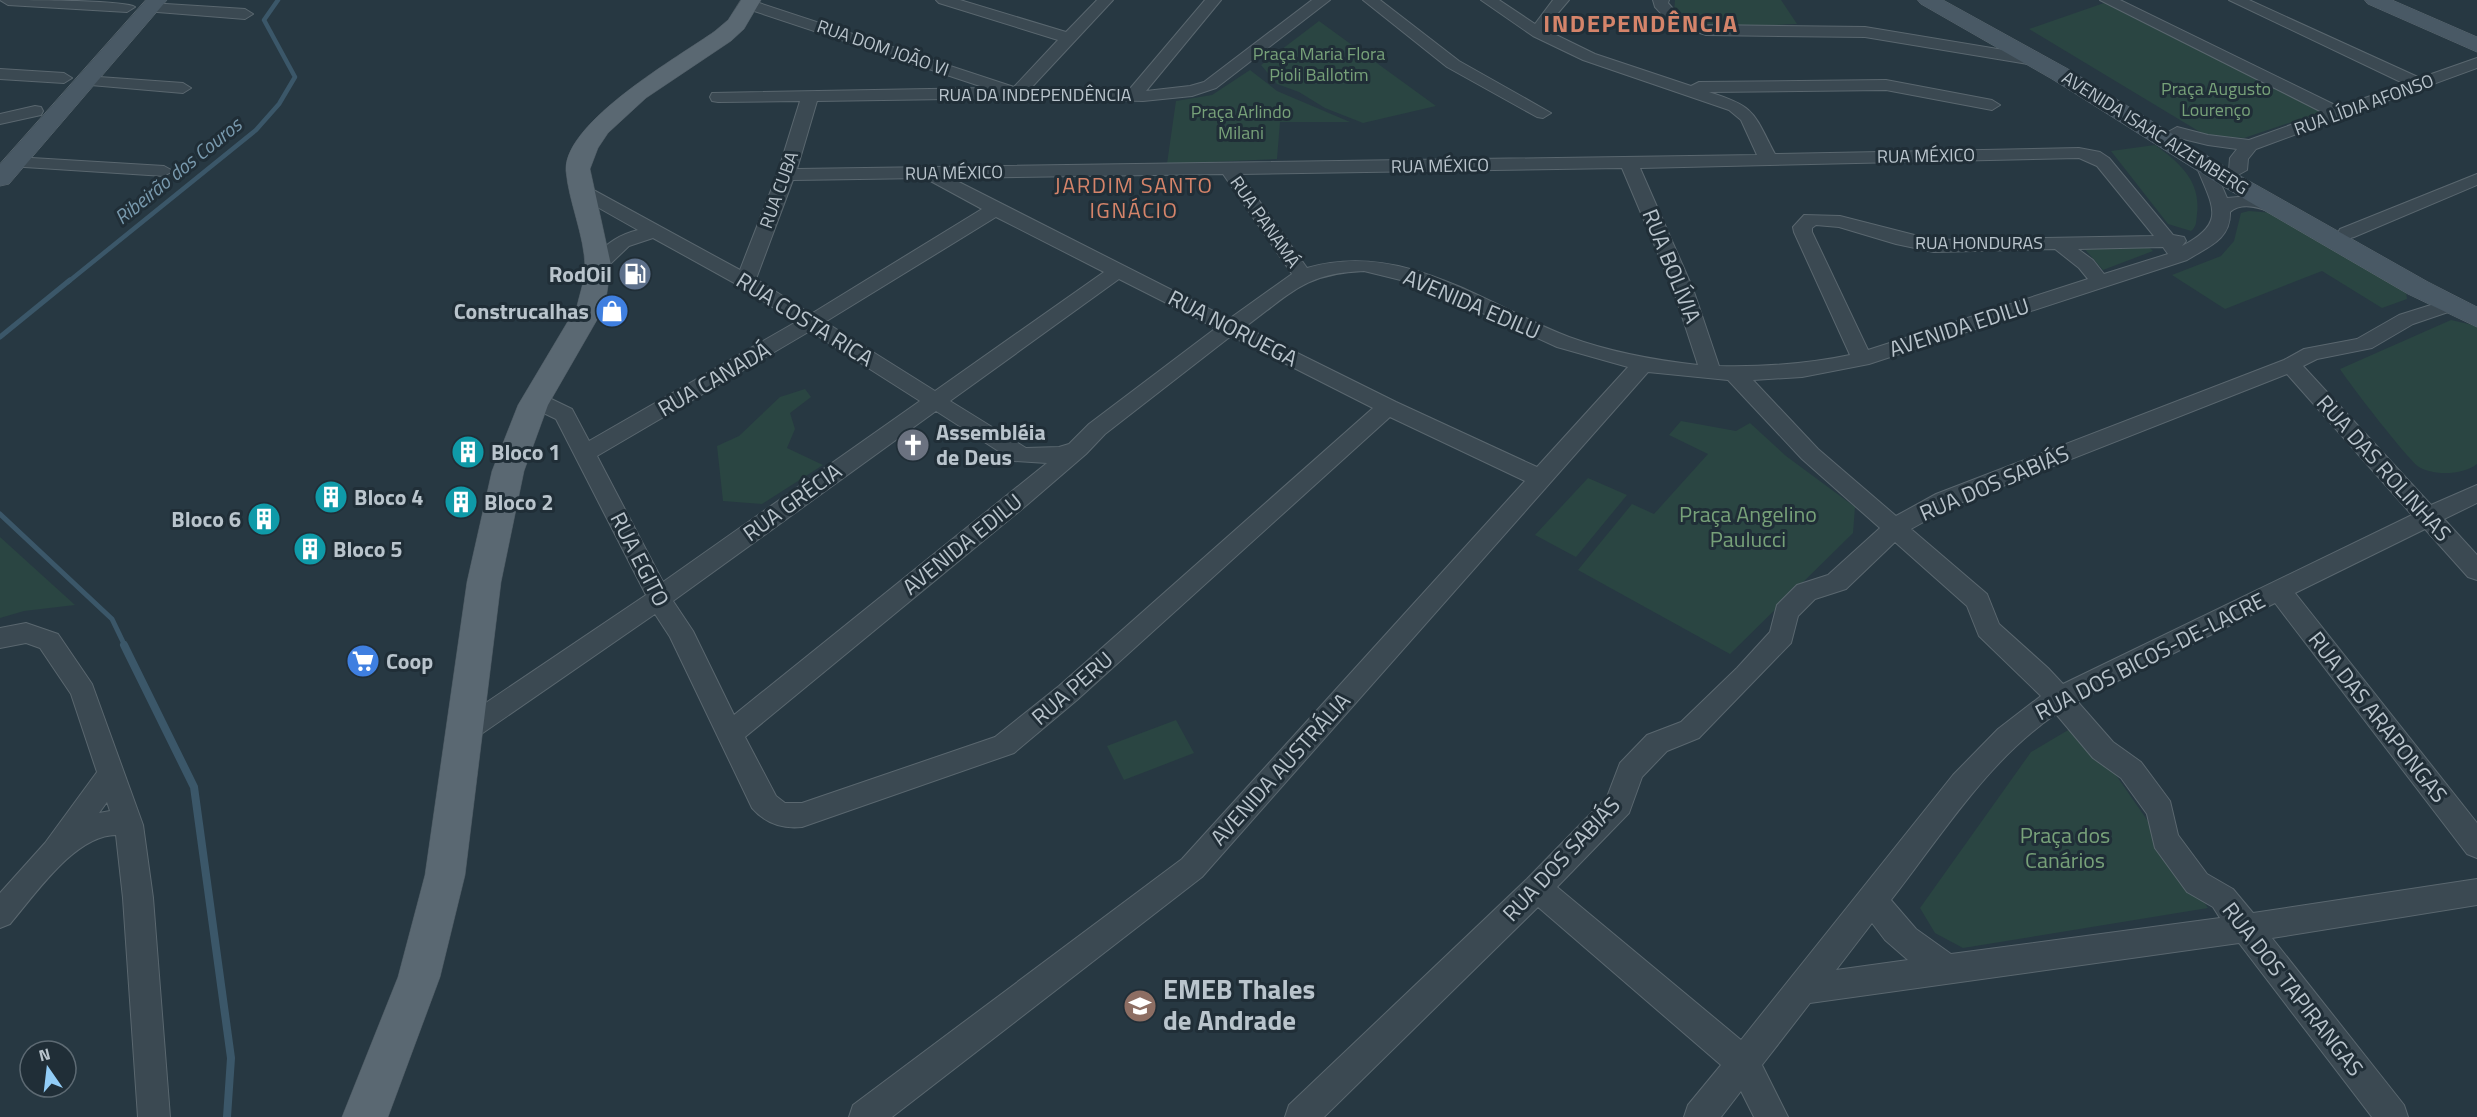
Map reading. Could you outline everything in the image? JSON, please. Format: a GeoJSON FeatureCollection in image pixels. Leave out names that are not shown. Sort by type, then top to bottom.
{"type":"FeatureCollection","features":[{"type":"Feature","properties":{"kind":"main road"},"geometry":{"type":"LineString","coordinates":[[365,1117],[419,977],[445,875],[484,582],[508,471],[536,400],[591,306],[598,265],[578,169],[581,153],[604,123],[624,105],[723,36],[736,24],[750,2]]}},
{"type":"Feature","properties":{"kind":"street"},"geometry":{"type":"LineString","coordinates":[[8,0],[142,4],[245,14]]}},
{"type":"Feature","properties":{"kind":"street"},"geometry":{"type":"LineString","coordinates":[[944,0],[1068,38]]}},
{"type":"Feature","properties":{"kind":"street"},"geometry":{"type":"LineString","coordinates":[[985,13],[998,0]]}},
{"type":"Feature","properties":{"kind":"street"},"geometry":{"type":"LineString","coordinates":[[1017,93],[1105,0]]}},
{"type":"Feature","properties":{"kind":"street"},"geometry":{"type":"LineString","coordinates":[[1134,94],[1213,0]]}},
{"type":"Feature","properties":{"kind":"street","name":"RUA DA INDEPENDÊNCIA"},"geometry":{"type":"LineString","coordinates":[[718,97],[1182,93],[1210,85],[1322,0]]}},
{"type":"Feature","properties":{"kind":"street"},"geometry":{"type":"LineString","coordinates":[[1371,0],[1453,64],[1543,113]]}},
{"type":"Feature","properties":{"kind":"street"},"geometry":{"type":"LineString","coordinates":[[1489,0],[1539,33],[1589,57],[1735,105],[1748,118],[1768,159]]}},
{"type":"Feature","properties":{"kind":"street"},"geometry":{"type":"LineString","coordinates":[[1539,33],[1545,19],[1561,0]]}},
{"type":"Feature","properties":{"kind":"street"},"geometry":{"type":"LineString","coordinates":[[1661,0],[1660,4],[1665,13],[1675,20],[1706,30],[1865,32],[2034,60]]}},
{"type":"Feature","properties":{"kind":"street","name":"AVENIDA ISAAC AIZEMBERG"},"geometry":{"type":"LineString","coordinates":[[1929,0],[2034,60],[2280,209],[2477,318]]}},
{"type":"Feature","properties":{"kind":"street","name":"AVENIDA ISAAC AIZEMBERG"},"geometry":{"type":"LineString","coordinates":[[1968,0],[2238,170],[2347,233],[2477,300]]}},
{"type":"Feature","properties":{"kind":"street"},"geometry":{"type":"LineString","coordinates":[[2108,0],[2340,114]]}},
{"type":"Feature","properties":{"kind":"street"},"geometry":{"type":"LineString","coordinates":[[2237,0],[2420,84]]}},
{"type":"Feature","properties":{"kind":"street"},"geometry":{"type":"LineString","coordinates":[[2375,0],[2477,45]]}},
{"type":"Feature","properties":{"kind":"street","name":"RUA DOM JOÃO VI"},"geometry":{"type":"LineString","coordinates":[[750,2],[1017,93]]}},
{"type":"Feature","properties":{"kind":"street"},"geometry":{"type":"LineString","coordinates":[[8,157],[142,4]]}},
{"type":"Feature","properties":{"kind":"street","name":"RUA LÍDIA AFONSO"},"geometry":{"type":"LineString","coordinates":[[2177,132],[2208,140],[2250,145],[2477,63]]}},
{"type":"Feature","properties":{"kind":"street"},"geometry":{"type":"LineString","coordinates":[[0,74],[183,88]]}},
{"type":"Feature","properties":{"kind":"street"},"geometry":{"type":"LineString","coordinates":[[0,180],[8,157],[35,111],[74,80]]}},
{"type":"Feature","properties":{"kind":"street"},"geometry":{"type":"LineString","coordinates":[[1688,88],[1747,85],[1886,86],[1992,105]]}},
{"type":"Feature","properties":{"kind":"street"},"geometry":{"type":"LineString","coordinates":[[1735,105],[1747,85]]}},
{"type":"Feature","properties":{"kind":"street","name":"RUA CUBA"},"geometry":{"type":"LineString","coordinates":[[745,281],[786,175],[810,97]]}},
{"type":"Feature","properties":{"kind":"street"},"geometry":{"type":"LineString","coordinates":[[0,119],[35,111]]}},
{"type":"Feature","properties":{"kind":"street"},"geometry":{"type":"LineString","coordinates":[[2238,170],[2239,158],[2250,145]]}},
{"type":"Feature","properties":{"kind":"street","name":"RUA MÉXICO"},"geometry":{"type":"LineString","coordinates":[[786,175],[1629,163],[2079,153],[2094,156],[2103,162],[2173,248]]}},
{"type":"Feature","properties":{"kind":"street"},"geometry":{"type":"LineString","coordinates":[[8,157],[164,171]]}},
{"type":"Feature","properties":{"kind":"street","name":"RUA BOLÍVIA"},"geometry":{"type":"LineString","coordinates":[[1629,163],[1683,290],[1721,371]]}},
{"type":"Feature","properties":{"kind":"street"},"geometry":{"type":"LineString","coordinates":[[2205,165],[2222,210],[2230,203],[2245,201],[2280,209]]}},
{"type":"Feature","properties":{"kind":"street","name":"RUA PANAMÁ"},"geometry":{"type":"LineString","coordinates":[[1228,169],[1303,276]]}},
{"type":"Feature","properties":{"kind":"street","name":"RUA NORUEGA"},"geometry":{"type":"LineString","coordinates":[[929,173],[995,210],[1389,407],[1540,478]]}},
{"type":"Feature","properties":{"kind":"street"},"geometry":{"type":"LineString","coordinates":[[2347,233],[2477,179]]}},
{"type":"Feature","properties":{"kind":"street","name":"RUA COSTA RICA"},"geometry":{"type":"LineString","coordinates":[[582,191],[745,281],[1022,456]]}},
{"type":"Feature","properties":{"kind":"street","name":"RUA CANADÁ"},"geometry":{"type":"LineString","coordinates":[[586,453],[811,322],[995,210]]}},
{"type":"Feature","properties":{"kind":"street","name":"AVENIDA EDILU"},"geometry":{"type":"LineString","coordinates":[[730,733],[1020,498],[1078,449],[1097,429],[1231,326],[1303,276],[1353,266],[1399,272],[1430,281],[1548,336],[1643,364],[1721,371],[1812,369],[1862,359],[2100,282],[2173,248],[2201,242],[2213,236],[2222,210]]}},
{"type":"Feature","properties":{"kind":"street","name":"RUA HONDURAS"},"geometry":{"type":"LineString","coordinates":[[1862,359],[1803,232],[1805,222],[1811,219],[1831,220],[1915,245],[2058,242],[2173,248]]}},
{"type":"Feature","properties":{"kind":"street"},"geometry":{"type":"LineString","coordinates":[[598,265],[610,249],[621,242],[654,232]]}},
{"type":"Feature","properties":{"kind":"street"},"geometry":{"type":"LineString","coordinates":[[2058,242],[2086,264],[2100,282]]}},
{"type":"Feature","properties":{"kind":"street","name":"RUA GRÉCIA"},"geometry":{"type":"LineString","coordinates":[[465,730],[659,598],[1118,271]]}},
{"type":"Feature","properties":{"kind":"street","name":"RUA DOS SABIÁS"},"geometry":{"type":"LineString","coordinates":[[1301,1117],[1537,888],[1619,804],[1630,771],[1657,743],[1690,730],[1782,636],[1786,612],[1806,592],[1837,582],[1873,546],[1914,515],[1944,500],[2291,365],[2296,360],[2320,351],[2354,346],[2385,335],[2394,326],[2450,304]]}},
{"type":"Feature","properties":{"kind":"street","name":"AVENIDA AUSTRÁLIA"},"geometry":{"type":"LineString","coordinates":[[866,1117],[1192,868],[1643,364]]}},
{"type":"Feature","properties":{"kind":"street","name":"RUA DAS ROLINHAS"},"geometry":{"type":"LineString","coordinates":[[2291,365],[2477,571]]}},
{"type":"Feature","properties":{"kind":"street","name":"RUA DOS TAPIRANGAS"},"geometry":{"type":"LineString","coordinates":[[1721,371],[1810,454],[1978,601],[1988,629],[2039,675],[2103,750],[2131,770],[2160,810],[2165,839],[2197,883],[2223,898],[2392,1117]]}},
{"type":"Feature","properties":{"kind":"street","name":"RUA EGITO"},"geometry":{"type":"LineString","coordinates":[[536,400],[564,414],[659,598],[680,631],[730,733]]}},
{"type":"Feature","properties":{"kind":"street","name":"RUA PERU"},"geometry":{"type":"LineString","coordinates":[[730,733],[762,800],[770,810],[788,817],[802,815],[900,783],[1004,745],[1068,693],[1389,407]]}},
{"type":"Feature","properties":{"kind":"street"},"geometry":{"type":"LineString","coordinates":[[1020,498],[1025,474],[1022,456],[1059,455],[1078,449]]}},
{"type":"Feature","properties":{"kind":"street","name":"RUA DOS BICOS-DE-LACRE"},"geometry":{"type":"LineString","coordinates":[[1700,1117],[1798,990],[1996,748],[2019,726],[2059,698],[2477,493]]}},
{"type":"Feature","properties":{"kind":"street","name":"RUA DAS ARAPONGAS"},"geometry":{"type":"LineString","coordinates":[[2278,589],[2477,845]]}},
{"type":"Feature","properties":{"kind":"street"},"geometry":{"type":"LineString","coordinates":[[0,638],[26,633],[49,641],[83,691],[129,825],[138,898],[154,1117]]}},
{"type":"Feature","properties":{"kind":"street"},"geometry":{"type":"LineString","coordinates":[[0,914],[55,852],[111,774]]}},
{"type":"Feature","properties":{"kind":"street"},"geometry":{"type":"LineString","coordinates":[[55,852],[93,827],[106,823],[129,825]]}},
{"type":"Feature","properties":{"kind":"street"},"geometry":{"type":"LineString","coordinates":[[1537,888],[1743,1063],[1772,1117]]}},
{"type":"Feature","properties":{"kind":"street"},"geometry":{"type":"LineString","coordinates":[[1798,990],[2246,928],[2477,892]]}},
{"type":"Feature","properties":{"kind":"street"},"geometry":{"type":"LineString","coordinates":[[1874,898],[1884,919],[1898,934],[1948,969]]}},
{"type":"Feature","properties":{"kind":"green space"},"geometry":{"type":"Polygon","coordinates":[[[1675,0],[1781,0],[1797,24],[1734,27],[1703,24],[1674,13],[1675,0]]]}},
{"type":"Feature","properties":{"kind":"green space","name":"Praça Augusto Lourenço"},"geometry":{"type":"Polygon","coordinates":[[[2104,3],[2322,112],[2244,138],[2205,135],[2029,29],[2104,3]]]}},
{"type":"Feature","properties":{"kind":"green space","name":"Praça Maria Flora Pioli Ballotim"},"geometry":{"type":"Polygon","coordinates":[[[1319,21],[1436,106],[1363,123],[1325,108],[1299,92],[1277,84],[1261,65],[1319,21]]]}},
{"type":"Feature","properties":{"kind":"green space","name":"Praça Arlindo Milani"},"geometry":{"type":"Polygon","coordinates":[[[1250,70],[1277,91],[1350,122],[1280,122],[1277,159],[1167,164],[1176,101],[1212,95],[1250,70]]]}},
{"type":"Feature","properties":{"kind":"green space"},"geometry":{"type":"Polygon","coordinates":[[[2155,145],[2180,166],[2192,182],[2197,202],[2196,224],[2191,231],[2168,224],[2111,151],[2155,145]]]}},
{"type":"Feature","properties":{"kind":"green space"},"geometry":{"type":"Polygon","coordinates":[[[2249,211],[2274,213],[2406,292],[2407,299],[2382,308],[2322,271],[2225,309],[2172,275],[2221,256],[2234,241],[2241,213],[2249,211]]]}},
{"type":"Feature","properties":{"kind":"green space"},"geometry":{"type":"Polygon","coordinates":[[[2147,245],[2153,251],[2103,270],[2082,246],[2147,245]]]}},
{"type":"Feature","properties":{"kind":"green space"},"geometry":{"type":"Polygon","coordinates":[[[2451,320],[2477,326],[2477,464],[2457,472],[2441,473],[2426,470],[2413,462],[2340,369],[2451,320]]]}},
{"type":"Feature","properties":{"kind":"green space"},"geometry":{"type":"Polygon","coordinates":[[[805,389],[811,397],[790,413],[795,429],[787,448],[823,465],[762,504],[723,501],[717,446],[739,436],[780,397],[805,389]]]}},
{"type":"Feature","properties":{"kind":"green space","name":"Praça Angelino Paulucci"},"geometry":{"type":"Polygon","coordinates":[[[1681,421],[1736,431],[1750,423],[1786,456],[1855,507],[1853,533],[1730,654],[1578,570],[1632,504],[1654,514],[1708,454],[1669,435],[1681,421]]]}},
{"type":"Feature","properties":{"kind":"green space"},"geometry":{"type":"Polygon","coordinates":[[[1588,478],[1627,495],[1576,557],[1535,535],[1588,478]]]}},
{"type":"Feature","properties":{"kind":"green space"},"geometry":{"type":"Polygon","coordinates":[[[0,537],[75,605],[24,611],[0,618],[0,537]]]}},
{"type":"Feature","properties":{"kind":"green space"},"geometry":{"type":"Polygon","coordinates":[[[1176,720],[1194,753],[1124,780],[1107,746],[1176,720]]]}},
{"type":"Feature","properties":{"kind":"green space","name":"Praça dos Canários"},"geometry":{"type":"Polygon","coordinates":[[[2080,723],[2208,908],[1963,948],[1935,933],[1920,908],[2031,752],[2080,723]]]}},
{"type":"Feature","properties":{"kind":"waterway","name":"Ribeirão dos Couros"},"geometry":{"type":"LineString","coordinates":[[68,282],[256,130],[279,104],[295,77],[264,20],[278,0]]}},
{"type":"Feature","properties":{"kind":"waterway","name":"Ribeirão dos Couros"},"geometry":{"type":"LineString","coordinates":[[0,337],[70,280]]}},
{"type":"Feature","properties":{"kind":"waterway"},"geometry":{"type":"LineString","coordinates":[[0,514],[112,619],[125,646]]}},
{"type":"Feature","properties":{"kind":"waterway"},"geometry":{"type":"LineString","coordinates":[[124,645],[194,787],[231,1058],[227,1117]]}},
{"type":"Feature","properties":{"kind":"place","name":"RodOil"},"geometry":{"type":"Point","coordinates":[635,274]}},
{"type":"Feature","properties":{"kind":"place","name":"Construcalhas"},"geometry":{"type":"Point","coordinates":[612,311]}},
{"type":"Feature","properties":{"kind":"place","name":"Assembléia de Deus"},"geometry":{"type":"Point","coordinates":[913,445]}},
{"type":"Feature","properties":{"kind":"place","name":"Bloco 1"},"geometry":{"type":"Point","coordinates":[468,452]}},
{"type":"Feature","properties":{"kind":"place","name":"Bloco 4"},"geometry":{"type":"Point","coordinates":[331,497]}},
{"type":"Feature","properties":{"kind":"place","name":"Bloco 2"},"geometry":{"type":"Point","coordinates":[461,502]}},
{"type":"Feature","properties":{"kind":"place","name":"Bloco 6"},"geometry":{"type":"Point","coordinates":[264,519]}},
{"type":"Feature","properties":{"kind":"place","name":"Bloco 5"},"geometry":{"type":"Point","coordinates":[310,549]}},
{"type":"Feature","properties":{"kind":"place","name":"Coop"},"geometry":{"type":"Point","coordinates":[363,661]}},
{"type":"Feature","properties":{"kind":"place","name":"EMEB Thales de Andrade"},"geometry":{"type":"Point","coordinates":[1140,1006]}},
{"type":"Feature","properties":{"kind":"district","name":"INDEPENDÊNCIA"},"geometry":{"type":"Point","coordinates":[1641,24]}},
{"type":"Feature","properties":{"kind":"district","name":"JARDIM SANTO IGNÁCIO"},"geometry":{"type":"Point","coordinates":[1134,198]}}]}
